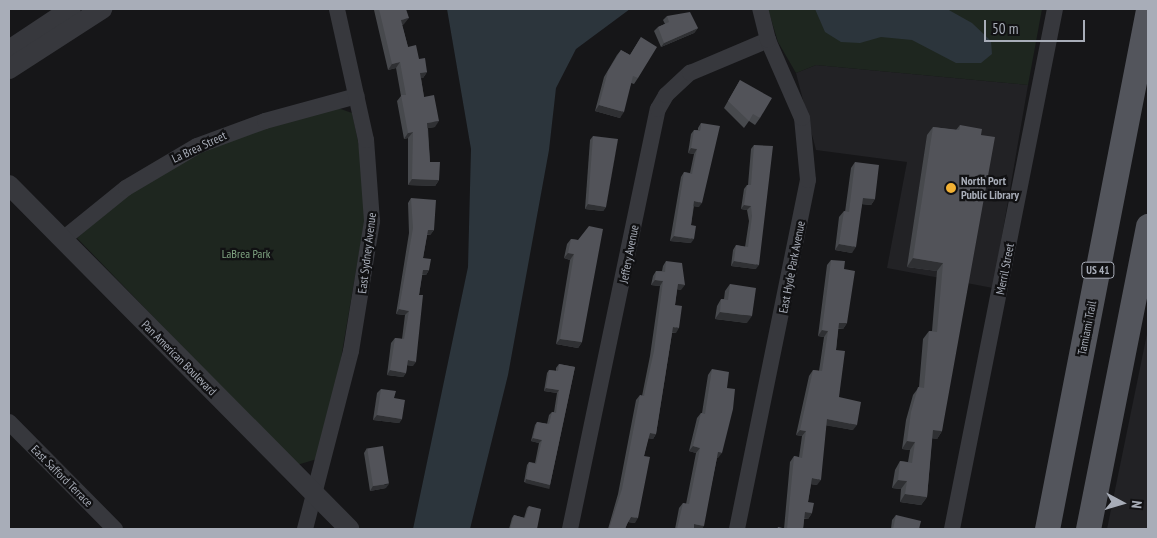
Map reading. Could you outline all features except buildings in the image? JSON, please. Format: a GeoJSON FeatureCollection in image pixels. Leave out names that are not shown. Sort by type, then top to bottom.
{"type":"FeatureCollection","features":[{"type":"Feature","properties":{"kind":"main road","name":"Tamiami Trail"},"geometry":{"type":"LineString","coordinates":[[1047,529],[1148,10]]}},
{"type":"Feature","properties":{"kind":"main road"},"geometry":{"type":"LineString","coordinates":[[1088,529],[1148,226]]}},
{"type":"Feature","properties":{"kind":"street"},"geometry":{"type":"LineString","coordinates":[[9,50],[71,9]]}},
{"type":"Feature","properties":{"kind":"street"},"geometry":{"type":"LineString","coordinates":[[9,69],[102,9]]}},
{"type":"Feature","properties":{"kind":"street","name":"East Sydney Avenue"},"geometry":{"type":"LineString","coordinates":[[315,496],[351,351],[370,246],[372,195],[358,96],[337,9]]}},
{"type":"Feature","properties":{"kind":"street","name":"East Hyde Park Avenue"},"geometry":{"type":"LineString","coordinates":[[737,529],[808,180],[802,118],[768,40],[760,9]]}},
{"type":"Feature","properties":{"kind":"street","name":"Merril Street"},"geometry":{"type":"LineString","coordinates":[[952,529],[1054,9]]}},
{"type":"Feature","properties":{"kind":"street","name":"Jeffery Avenue"},"geometry":{"type":"LineString","coordinates":[[570,529],[658,109],[672,88],[690,74],[768,40]]}},
{"type":"Feature","properties":{"kind":"street","name":"La Brea Street"},"geometry":{"type":"LineString","coordinates":[[62,240],[126,188],[197,146],[265,121],[358,96]]}},
{"type":"Feature","properties":{"kind":"street","name":"Pan American Boulevard"},"geometry":{"type":"LineString","coordinates":[[9,186],[349,529]]}},
{"type":"Feature","properties":{"kind":"street","name":"East Safford Terrace"},"geometry":{"type":"LineString","coordinates":[[9,422],[115,529]]}},
{"type":"Feature","properties":{"kind":"street"},"geometry":{"type":"LineString","coordinates":[[306,529],[315,496]]}},
{"type":"Feature","properties":{"kind":"shaded area"},"geometry":{"type":"Polygon","coordinates":[[[447,9],[630,9],[576,49],[556,88],[549,150],[508,375],[470,529],[413,529],[468,267],[471,149],[447,9]]]}},
{"type":"Feature","properties":{"kind":"shaded area"},"geometry":{"type":"Polygon","coordinates":[[[815,9],[947,9],[972,23],[991,41],[992,54],[981,63],[956,63],[912,40],[881,37],[860,43],[841,42],[825,32],[815,9]]]}},
{"type":"Feature","properties":{"kind":"shaded area"},"geometry":{"type":"Polygon","coordinates":[[[816,65],[1028,85],[993,288],[887,268],[907,162],[816,150],[796,73],[816,65]]]}},
{"type":"Feature","properties":{"kind":"shaded area"},"geometry":{"type":"Polygon","coordinates":[[[1148,329],[1148,529],[1107,529],[1148,329]]]}},
{"type":"Feature","properties":{"kind":"green space"},"geometry":{"type":"Polygon","coordinates":[[[768,9],[1042,9],[1028,85],[816,65],[796,73],[778,42],[768,9]]]}},
{"type":"Feature","properties":{"kind":"green space","name":"LaBrea Park"},"geometry":{"type":"Polygon","coordinates":[[[338,108],[352,113],[363,164],[365,218],[339,370],[317,459],[297,465],[77,238],[127,195],[186,158],[241,134],[338,108]]]}},
{"type":"Feature","properties":{"kind":"place","name":"North Port Public Library"},"geometry":{"type":"Point","coordinates":[951,188]}}]}
